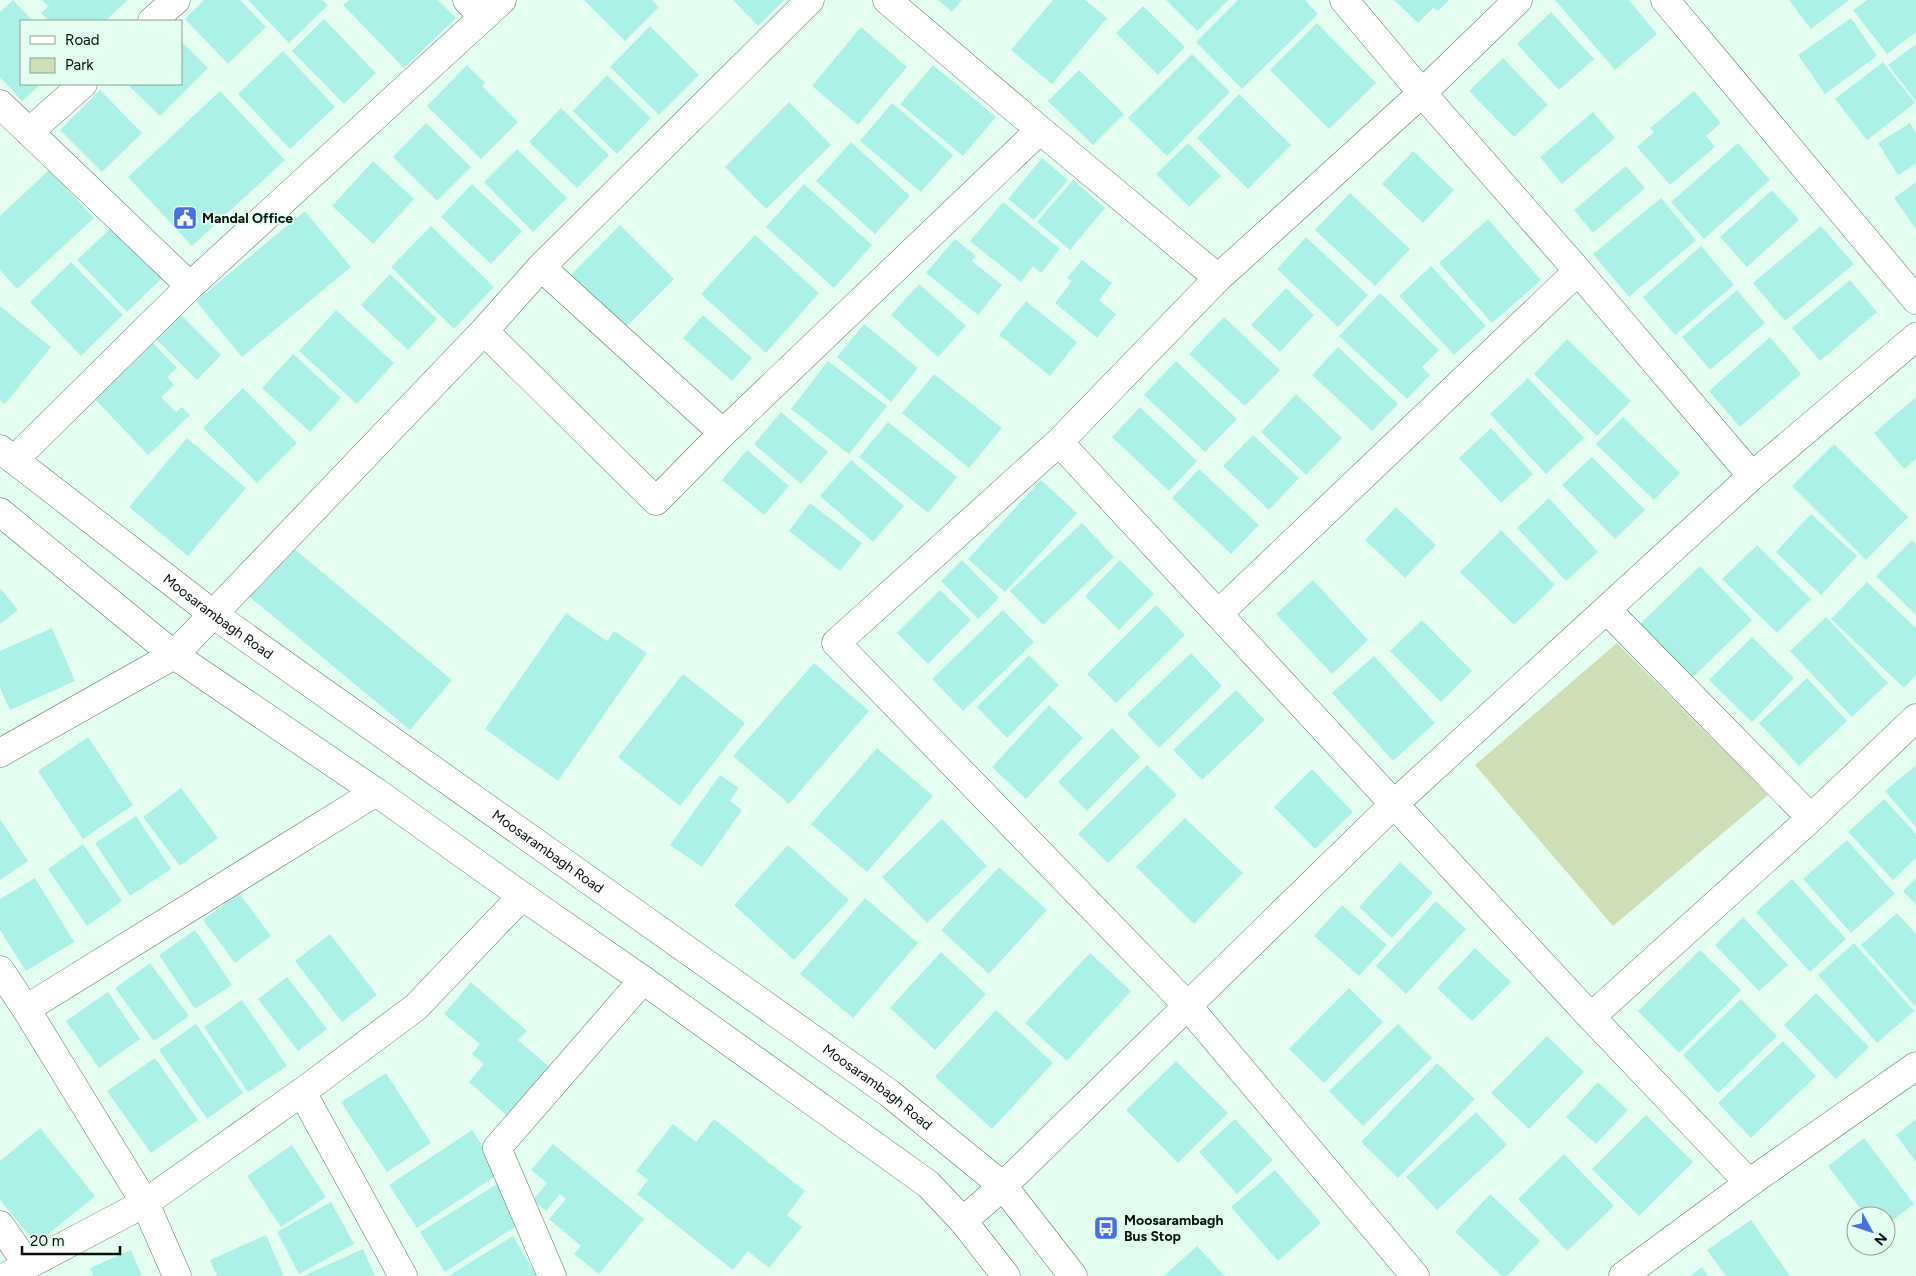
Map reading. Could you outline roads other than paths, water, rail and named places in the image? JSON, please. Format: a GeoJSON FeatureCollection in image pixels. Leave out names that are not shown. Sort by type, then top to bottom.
{"type":"FeatureCollection","features":[{"type":"Feature","properties":{"kind":"street"},"geometry":{"type":"LineString","coordinates":[[153,20],[176,0]]}},
{"type":"Feature","properties":{"kind":"street"},"geometry":{"type":"LineString","coordinates":[[0,753],[174,655],[542,268],[810,0]]}},
{"type":"Feature","properties":{"kind":"street"},"geometry":{"type":"LineString","coordinates":[[887,0],[1218,278]]}},
{"type":"Feature","properties":{"kind":"street"},"geometry":{"type":"LineString","coordinates":[[1344,0],[1752,476]]}},
{"type":"Feature","properties":{"kind":"street"},"geometry":{"type":"LineString","coordinates":[[1415,1276],[1187,1005],[836,642],[1059,442],[1218,278],[1422,93],[1518,0]]}},
{"type":"Feature","properties":{"kind":"street"},"geometry":{"type":"LineString","coordinates":[[1666,0],[1916,300]]}},
{"type":"Feature","properties":{"kind":"street"},"geometry":{"type":"LineString","coordinates":[[7,455],[190,286],[484,6]]}},
{"type":"Feature","properties":{"kind":"street"},"geometry":{"type":"LineString","coordinates":[[29,132],[82,85]]}},
{"type":"Feature","properties":{"kind":"street"},"geometry":{"type":"LineString","coordinates":[[0,104],[190,286]]}},
{"type":"Feature","properties":{"kind":"street"},"geometry":{"type":"LineString","coordinates":[[484,331],[656,501],[723,433],[1040,130]]}},
{"type":"Feature","properties":{"kind":"street"},"geometry":{"type":"LineString","coordinates":[[542,268],[723,433]]}},
{"type":"Feature","properties":{"kind":"street"},"geometry":{"type":"LineString","coordinates":[[1219,613],[1578,271]]}},
{"type":"Feature","properties":{"kind":"street"},"geometry":{"type":"LineString","coordinates":[[962,1221],[1002,1186],[1394,804],[1752,476],[1916,338]]}},
{"type":"Feature","properties":{"kind":"street"},"geometry":{"type":"LineString","coordinates":[[1059,442],[1590,1016],[1749,1183]]}},
{"type":"Feature","properties":{"kind":"street","name":"Moosarambagh Road"},"geometry":{"type":"LineString","coordinates":[[7,455],[213,614],[888,1093],[1002,1186],[1068,1274]]}},
{"type":"Feature","properties":{"kind":"street"},"geometry":{"type":"LineString","coordinates":[[0,512],[174,655],[376,792],[644,980],[928,1184],[962,1221],[1006,1276]]}},
{"type":"Feature","properties":{"kind":"street"},"geometry":{"type":"LineString","coordinates":[[1607,610],[1811,818]]}},
{"type":"Feature","properties":{"kind":"street"},"geometry":{"type":"LineString","coordinates":[[1590,1016],[1811,818],[1916,718]]}},
{"type":"Feature","properties":{"kind":"street"},"geometry":{"type":"LineString","coordinates":[[26,1009],[376,792]]}},
{"type":"Feature","properties":{"kind":"street"},"geometry":{"type":"LineString","coordinates":[[0,1225],[17,1270],[145,1203],[302,1092],[416,1007],[522,896]]}},
{"type":"Feature","properties":{"kind":"street"},"geometry":{"type":"LineString","coordinates":[[0,970],[145,1203],[177,1276]]}},
{"type":"Feature","properties":{"kind":"street"},"geometry":{"type":"LineString","coordinates":[[552,1276],[497,1148],[644,980]]}},
{"type":"Feature","properties":{"kind":"street"},"geometry":{"type":"LineString","coordinates":[[1623,1276],[1749,1183],[1916,1066]]}},
{"type":"Feature","properties":{"kind":"street"},"geometry":{"type":"LineString","coordinates":[[302,1092],[403,1276]]}},
{"type":"Feature","properties":{"kind":"place","name":"Mandal Office"},"geometry":{"type":"Point","coordinates":[185,218]}},
{"type":"Feature","properties":{"kind":"place","name":"Moosarambagh Bus Stop"},"geometry":{"type":"Point","coordinates":[1106,1228]}}]}
